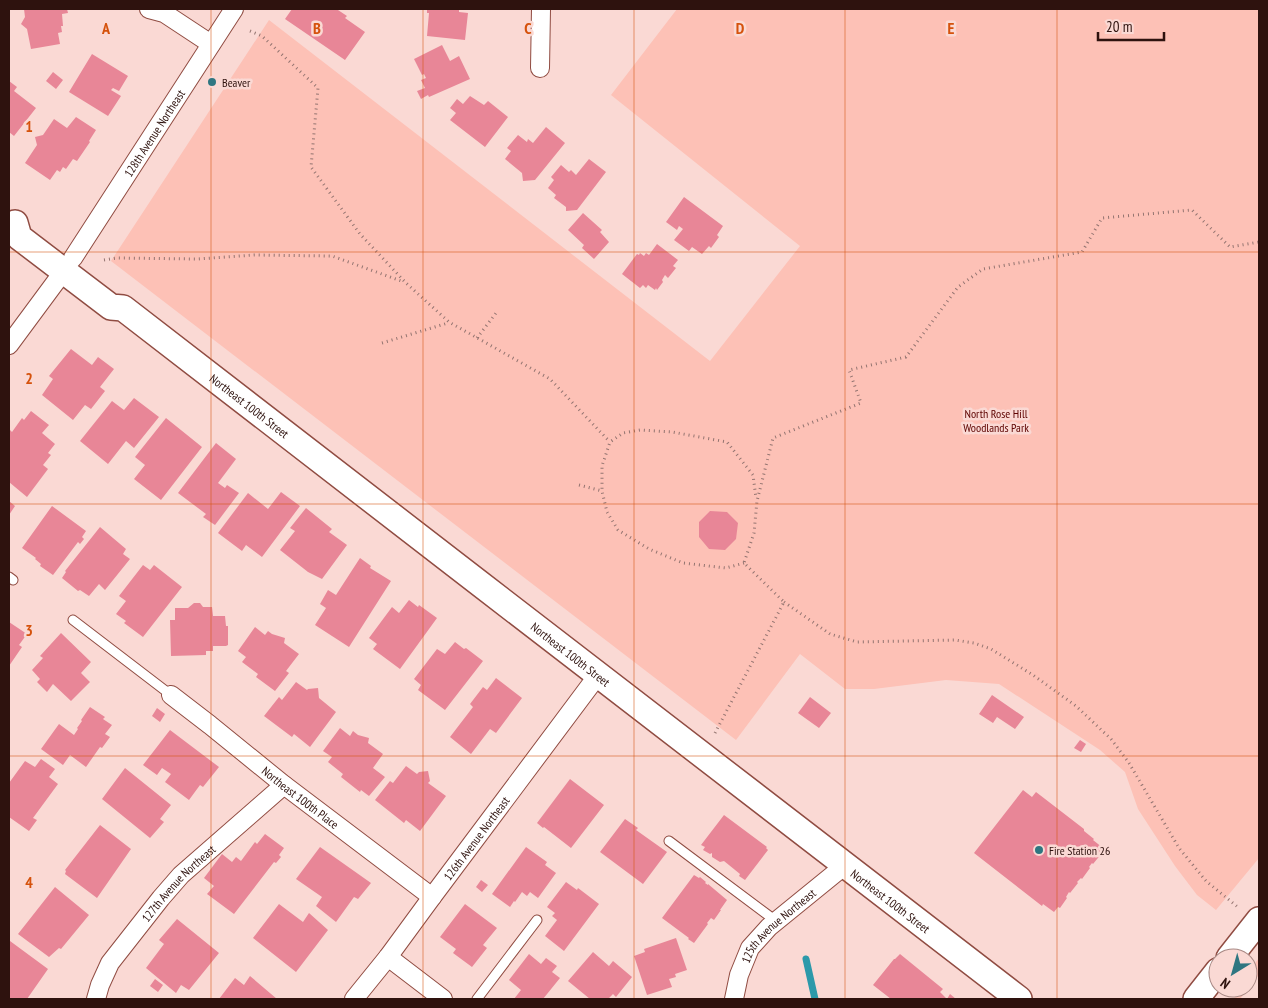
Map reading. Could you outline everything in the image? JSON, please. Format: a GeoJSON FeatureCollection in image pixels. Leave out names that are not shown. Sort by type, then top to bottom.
{"type":"FeatureCollection","features":[{"type":"Feature","properties":{"kind":"street"},"geometry":{"type":"LineString","coordinates":[[149,9],[164,13],[211,44]]}},
{"type":"Feature","properties":{"kind":"street","name":"128th Avenue Northeast"},"geometry":{"type":"LineString","coordinates":[[9,345],[68,265],[234,9]]}},
{"type":"Feature","properties":{"kind":"street"},"geometry":{"type":"LineString","coordinates":[[540,68],[541,9]]}},
{"type":"Feature","properties":{"kind":"street","name":"Northeast 100th Street"},"geometry":{"type":"LineString","coordinates":[[12,221],[19,237],[68,265],[111,307],[123,308],[844,866],[1019,999]]}},
{"type":"Feature","properties":{"kind":"street","name":"126th Avenue Northeast"},"geometry":{"type":"LineString","coordinates":[[354,999],[388,957],[598,675]]}},
{"type":"Feature","properties":{"kind":"street","name":"Northeast 100th Place"},"geometry":{"type":"LineString","coordinates":[[171,695],[284,785],[432,897]]}},
{"type":"Feature","properties":{"kind":"street","name":"127th Avenue Northeast"},"geometry":{"type":"LineString","coordinates":[[96,999],[110,963],[161,898],[181,876],[284,785]]}},
{"type":"Feature","properties":{"kind":"street","name":"125th Avenue Northeast"},"geometry":{"type":"LineString","coordinates":[[734,999],[739,975],[750,948],[769,927],[844,866]]}},
{"type":"Feature","properties":{"kind":"street"},"geometry":{"type":"LineString","coordinates":[[1237,948],[1258,922]]}},
{"type":"Feature","properties":{"kind":"street"},"geometry":{"type":"LineString","coordinates":[[388,957],[443,999]]}},
{"type":"Feature","properties":{"kind":"street"},"geometry":{"type":"LineString","coordinates":[[1196,999],[1208,984]]}},
{"type":"Feature","properties":{"kind":"lane"},"geometry":{"type":"LineString","coordinates":[[72,620],[171,695]]}},
{"type":"Feature","properties":{"kind":"lane"},"geometry":{"type":"LineString","coordinates":[[670,841],[776,921]]}},
{"type":"Feature","properties":{"kind":"lane"},"geometry":{"type":"LineString","coordinates":[[477,999],[537,920]]}},
{"type":"Feature","properties":{"kind":"path"},"geometry":{"type":"LineString","coordinates":[[250,31],[262,36],[318,88],[311,167],[360,234],[406,283],[449,322],[550,379],[610,442]]}},
{"type":"Feature","properties":{"kind":"path"},"geometry":{"type":"LineString","coordinates":[[744,563],[754,533],[757,501],[772,438],[861,403],[849,370],[906,357],[958,287],[983,269],[1082,252],[1102,218],[1192,210],[1230,247],[1259,242]]}},
{"type":"Feature","properties":{"kind":"path"},"geometry":{"type":"LineString","coordinates":[[104,260],[117,258],[198,259],[254,255],[332,256],[406,283]]}},
{"type":"Feature","properties":{"kind":"path"},"geometry":{"type":"LineString","coordinates":[[477,338],[496,313]]}},
{"type":"Feature","properties":{"kind":"path"},"geometry":{"type":"LineString","coordinates":[[382,343],[449,322]]}},
{"type":"Feature","properties":{"kind":"path"},"geometry":{"type":"LineString","coordinates":[[744,563],[726,568],[683,563],[649,549],[618,530],[608,512],[602,491],[602,466],[610,442],[623,433],[640,430],[672,432],[728,442],[753,475],[757,501]]}},
{"type":"Feature","properties":{"kind":"path"},"geometry":{"type":"LineString","coordinates":[[578,486],[602,491]]}},
{"type":"Feature","properties":{"kind":"path"},"geometry":{"type":"LineString","coordinates":[[744,563],[784,602],[830,634],[857,642],[956,640],[974,643],[991,649],[1033,675],[1076,706],[1111,739],[1130,763],[1180,848],[1206,881],[1258,922]]}},
{"type":"Feature","properties":{"kind":"path"},"geometry":{"type":"LineString","coordinates":[[715,733],[784,602]]}},
{"type":"Feature","properties":{"kind":"green space","name":"North Rose Hill Woodlands Park"},"geometry":{"type":"Polygon","coordinates":[[[677,9],[1259,9],[1259,858],[1216,910],[1197,895],[1175,866],[1138,809],[1125,772],[1100,750],[999,684],[946,680],[874,689],[845,689],[800,654],[736,740],[111,261],[269,20],[710,361],[800,246],[611,95],[677,9]]]}},
{"type":"Feature","properties":{"kind":"green space"},"geometry":{"type":"Polygon","coordinates":[[[1259,958],[1258,976],[1258,959],[1259,958]]]}},
{"type":"Feature","properties":{"kind":"building"},"geometry":{"type":"Polygon","coordinates":[[[24,9],[67,9],[68,13],[62,14],[62,32],[58,33],[60,44],[31,49],[27,29],[21,24],[25,17],[24,9]]]}},
{"type":"Feature","properties":{"kind":"building"},"geometry":{"type":"Polygon","coordinates":[[[292,9],[339,9],[347,16],[345,18],[365,32],[345,60],[285,19],[292,9]]]}},
{"type":"Feature","properties":{"kind":"building"},"geometry":{"type":"Polygon","coordinates":[[[427,9],[459,9],[459,12],[468,13],[465,40],[427,36],[429,13],[427,13],[427,9]]]}},
{"type":"Feature","properties":{"kind":"building"},"geometry":{"type":"Polygon","coordinates":[[[442,45],[450,61],[459,56],[470,79],[421,99],[417,91],[425,88],[421,80],[426,78],[424,74],[422,75],[414,59],[442,45]]]}},
{"type":"Feature","properties":{"kind":"building"},"geometry":{"type":"Polygon","coordinates":[[[92,54],[128,76],[119,91],[113,88],[111,90],[121,96],[108,116],[69,92],[92,54]]]}},
{"type":"Feature","properties":{"kind":"building"},"geometry":{"type":"Polygon","coordinates":[[[53,72],[63,80],[56,89],[46,81],[53,72]]]}},
{"type":"Feature","properties":{"kind":"building"},"geometry":{"type":"Polygon","coordinates":[[[9,81],[17,87],[14,91],[36,108],[14,136],[9,132],[9,81]]]}},
{"type":"Feature","properties":{"kind":"building"},"geometry":{"type":"Polygon","coordinates":[[[470,96],[484,105],[488,101],[508,117],[485,147],[450,120],[456,113],[450,108],[457,99],[463,104],[470,96]]]}},
{"type":"Feature","properties":{"kind":"building"},"geometry":{"type":"Polygon","coordinates":[[[76,117],[96,130],[77,161],[73,159],[66,169],[63,167],[60,172],[57,170],[50,180],[25,163],[37,145],[35,137],[43,135],[54,119],[67,128],[76,117]]]}},
{"type":"Feature","properties":{"kind":"building"},"geometry":{"type":"Polygon","coordinates":[[[546,127],[565,143],[535,180],[523,181],[522,173],[505,159],[511,151],[507,148],[518,135],[527,142],[528,139],[533,143],[546,127]]]}},
{"type":"Feature","properties":{"kind":"building"},"geometry":{"type":"Polygon","coordinates":[[[589,159],[606,172],[577,210],[566,211],[566,207],[554,198],[556,195],[548,188],[554,180],[551,177],[561,165],[576,175],[589,159]]]}},
{"type":"Feature","properties":{"kind":"building"},"geometry":{"type":"Polygon","coordinates":[[[684,197],[723,226],[717,235],[719,237],[711,248],[709,246],[702,254],[692,247],[689,251],[674,240],[683,229],[679,226],[677,230],[666,222],[684,197]]]}},
{"type":"Feature","properties":{"kind":"building"},"geometry":{"type":"Polygon","coordinates":[[[583,213],[602,230],[600,232],[609,242],[594,259],[582,248],[584,245],[568,230],[583,213]]]}},
{"type":"Feature","properties":{"kind":"building"},"geometry":{"type":"Polygon","coordinates":[[[657,244],[678,260],[673,266],[676,268],[668,278],[665,275],[662,280],[663,282],[657,290],[648,285],[646,288],[643,285],[640,288],[622,274],[637,254],[639,255],[640,253],[644,256],[646,253],[649,255],[657,244]]]}},
{"type":"Feature","properties":{"kind":"building"},"geometry":{"type":"Polygon","coordinates":[[[71,349],[92,365],[98,357],[114,369],[100,387],[105,391],[91,409],[85,405],[73,420],[42,395],[53,379],[49,376],[71,349]]]}},
{"type":"Feature","properties":{"kind":"building"},"geometry":{"type":"Polygon","coordinates":[[[134,398],[159,417],[134,448],[126,441],[108,464],[80,441],[112,401],[124,410],[134,398]]]}},
{"type":"Feature","properties":{"kind":"building"},"geometry":{"type":"Polygon","coordinates":[[[31,411],[49,425],[42,433],[55,444],[48,453],[51,455],[43,465],[48,469],[27,497],[9,482],[9,432],[10,430],[12,432],[22,418],[24,420],[31,411]]]}},
{"type":"Feature","properties":{"kind":"building"},"geometry":{"type":"Polygon","coordinates":[[[166,418],[202,447],[161,500],[134,479],[145,465],[135,457],[166,418]]]}},
{"type":"Feature","properties":{"kind":"building"},"geometry":{"type":"Polygon","coordinates":[[[216,443],[236,459],[218,483],[225,488],[227,485],[239,493],[215,525],[203,517],[206,514],[178,493],[216,443]]]}},
{"type":"Feature","properties":{"kind":"building"},"geometry":{"type":"Polygon","coordinates":[[[281,492],[300,506],[262,557],[246,545],[242,551],[218,533],[248,493],[268,509],[281,492]]]}},
{"type":"Feature","properties":{"kind":"building"},"geometry":{"type":"Polygon","coordinates":[[[9,501],[15,506],[9,515],[9,501]]]}},
{"type":"Feature","properties":{"kind":"building"},"geometry":{"type":"Polygon","coordinates":[[[52,506],[86,531],[82,537],[84,539],[80,544],[78,542],[53,575],[40,566],[41,564],[36,558],[22,548],[52,506]]]}},
{"type":"Feature","properties":{"kind":"building"},"geometry":{"type":"Polygon","coordinates":[[[306,508],[332,529],[329,532],[347,545],[322,579],[308,572],[280,550],[295,531],[290,528],[306,508]]]}},
{"type":"Feature","properties":{"kind":"building"},"geometry":{"type":"Polygon","coordinates":[[[710,511],[727,512],[738,523],[736,539],[725,550],[709,549],[699,537],[699,522],[710,511]]]}},
{"type":"Feature","properties":{"kind":"building"},"geometry":{"type":"Polygon","coordinates":[[[100,527],[126,549],[123,554],[130,559],[105,590],[99,584],[89,596],[80,590],[78,591],[62,578],[65,571],[100,527]]]}},
{"type":"Feature","properties":{"kind":"building"},"geometry":{"type":"Polygon","coordinates":[[[360,558],[371,566],[370,568],[391,581],[349,647],[315,625],[326,608],[320,604],[328,590],[336,595],[360,558]]]}},
{"type":"Feature","properties":{"kind":"building"},"geometry":{"type":"Polygon","coordinates":[[[143,565],[150,570],[154,565],[182,587],[143,637],[124,623],[126,621],[116,614],[126,601],[119,596],[143,565]]]}},
{"type":"Feature","properties":{"kind":"building"},"geometry":{"type":"Polygon","coordinates":[[[409,600],[437,618],[400,669],[373,649],[377,644],[369,638],[392,607],[399,613],[409,600]]]}},
{"type":"Feature","properties":{"kind":"building"},"geometry":{"type":"Polygon","coordinates":[[[194,603],[200,603],[203,607],[212,607],[213,616],[225,616],[226,626],[228,626],[228,645],[213,646],[213,651],[206,651],[206,655],[171,656],[170,620],[175,620],[175,608],[188,608],[194,603]]]}},
{"type":"Feature","properties":{"kind":"building"},"geometry":{"type":"Polygon","coordinates":[[[9,622],[27,634],[19,645],[22,647],[9,666],[9,622]]]}},
{"type":"Feature","properties":{"kind":"building"},"geometry":{"type":"Polygon","coordinates":[[[255,627],[265,635],[268,631],[285,638],[284,643],[299,654],[286,671],[289,673],[275,691],[256,677],[258,674],[242,662],[246,657],[238,651],[255,627]]]}},
{"type":"Feature","properties":{"kind":"building"},"geometry":{"type":"Polygon","coordinates":[[[61,633],[91,662],[81,673],[90,682],[71,701],[53,684],[47,692],[37,682],[40,679],[32,670],[43,658],[40,656],[61,633]]]}},
{"type":"Feature","properties":{"kind":"building"},"geometry":{"type":"Polygon","coordinates":[[[455,642],[483,661],[445,710],[418,690],[421,685],[414,679],[437,649],[445,654],[455,642]]]}},
{"type":"Feature","properties":{"kind":"building"},"geometry":{"type":"Polygon","coordinates":[[[496,678],[522,698],[496,733],[490,729],[471,754],[450,737],[473,707],[470,704],[483,687],[487,690],[496,678]]]}},
{"type":"Feature","properties":{"kind":"building"},"geometry":{"type":"Polygon","coordinates":[[[296,682],[307,690],[318,688],[319,698],[336,712],[310,747],[294,734],[292,737],[264,716],[279,697],[282,700],[296,682]]]}},
{"type":"Feature","properties":{"kind":"building"},"geometry":{"type":"Polygon","coordinates":[[[992,695],[1024,717],[1015,729],[997,717],[993,723],[979,714],[992,695]]]}},
{"type":"Feature","properties":{"kind":"building"},"geometry":{"type":"Polygon","coordinates":[[[810,697],[831,713],[819,728],[798,713],[810,697]]]}},
{"type":"Feature","properties":{"kind":"building"},"geometry":{"type":"Polygon","coordinates":[[[90,707],[105,717],[103,719],[112,725],[105,734],[110,737],[102,748],[100,747],[86,767],[70,755],[63,765],[41,749],[59,724],[74,735],[90,707]]]}},
{"type":"Feature","properties":{"kind":"building"},"geometry":{"type":"Polygon","coordinates":[[[157,708],[165,714],[160,722],[152,716],[157,708]]]}},
{"type":"Feature","properties":{"kind":"building"},"geometry":{"type":"Polygon","coordinates":[[[340,728],[350,736],[353,731],[358,735],[369,738],[368,743],[383,754],[373,768],[385,777],[369,796],[361,790],[360,792],[341,777],[343,774],[328,762],[332,757],[323,751],[340,728]]]}},
{"type":"Feature","properties":{"kind":"building"},"geometry":{"type":"Polygon","coordinates":[[[170,730],[219,767],[203,787],[200,785],[189,800],[165,782],[171,774],[162,768],[157,775],[143,765],[170,730]]]}},
{"type":"Feature","properties":{"kind":"building"},"geometry":{"type":"Polygon","coordinates":[[[1080,740],[1086,744],[1081,752],[1074,748],[1080,740]]]}},
{"type":"Feature","properties":{"kind":"building"},"geometry":{"type":"Polygon","coordinates":[[[41,759],[55,769],[49,777],[58,784],[33,818],[37,820],[29,831],[9,817],[9,783],[25,761],[35,767],[41,759]]]}},
{"type":"Feature","properties":{"kind":"building"},"geometry":{"type":"Polygon","coordinates":[[[406,766],[417,774],[428,771],[430,781],[428,783],[446,796],[420,831],[406,820],[404,823],[375,800],[390,781],[393,783],[406,766]]]}},
{"type":"Feature","properties":{"kind":"building"},"geometry":{"type":"Polygon","coordinates":[[[125,768],[171,805],[160,819],[164,822],[150,838],[102,799],[125,768]]]}},
{"type":"Feature","properties":{"kind":"building"},"geometry":{"type":"Polygon","coordinates":[[[570,779],[604,805],[571,848],[537,823],[570,779]]]}},
{"type":"Feature","properties":{"kind":"building","name":"Fire Station 26"},"geometry":{"type":"Polygon","coordinates":[[[1023,790],[1032,797],[1036,792],[1084,829],[1103,848],[1100,852],[1102,853],[1092,863],[1082,879],[1069,892],[1060,908],[1058,907],[1054,912],[1043,904],[1042,906],[974,853],[1023,790]]]}},
{"type":"Feature","properties":{"kind":"building"},"geometry":{"type":"Polygon","coordinates":[[[724,815],[767,847],[768,850],[745,880],[724,861],[720,862],[712,857],[712,853],[710,854],[703,850],[705,847],[701,845],[724,815]]]}},
{"type":"Feature","properties":{"kind":"building"},"geometry":{"type":"Polygon","coordinates":[[[625,819],[638,828],[636,830],[667,852],[643,884],[600,852],[625,819]]]}},
{"type":"Feature","properties":{"kind":"building"},"geometry":{"type":"Polygon","coordinates":[[[100,825],[131,849],[97,898],[65,874],[65,870],[100,825]]]}},
{"type":"Feature","properties":{"kind":"building"},"geometry":{"type":"Polygon","coordinates":[[[265,834],[284,848],[279,855],[281,857],[276,863],[274,862],[234,914],[207,894],[214,886],[204,878],[222,854],[232,862],[236,857],[241,861],[255,842],[257,844],[265,834]]]}},
{"type":"Feature","properties":{"kind":"building"},"geometry":{"type":"Polygon","coordinates":[[[320,847],[371,883],[358,899],[354,897],[336,922],[316,906],[322,897],[296,879],[320,847]]]}},
{"type":"Feature","properties":{"kind":"building"},"geometry":{"type":"Polygon","coordinates":[[[526,847],[547,862],[545,865],[556,873],[538,898],[530,892],[527,896],[522,892],[510,907],[492,894],[526,847]]]}},
{"type":"Feature","properties":{"kind":"building"},"geometry":{"type":"Polygon","coordinates":[[[694,875],[700,877],[727,900],[714,920],[711,918],[707,923],[694,943],[662,918],[694,875]]]}},
{"type":"Feature","properties":{"kind":"building"},"geometry":{"type":"Polygon","coordinates":[[[481,880],[488,885],[482,892],[476,887],[481,880]]]}},
{"type":"Feature","properties":{"kind":"building"},"geometry":{"type":"Polygon","coordinates":[[[566,882],[577,890],[578,888],[599,904],[564,951],[545,936],[557,920],[552,916],[555,913],[547,907],[566,882]]]}},
{"type":"Feature","properties":{"kind":"building"},"geometry":{"type":"Polygon","coordinates":[[[55,887],[89,915],[61,949],[59,948],[49,957],[18,934],[55,887]]]}},
{"type":"Feature","properties":{"kind":"building"},"geometry":{"type":"Polygon","coordinates":[[[279,904],[303,922],[309,913],[328,930],[296,972],[253,938],[279,904]]]}},
{"type":"Feature","properties":{"kind":"building"},"geometry":{"type":"Polygon","coordinates":[[[465,904],[497,928],[483,945],[487,948],[472,967],[453,953],[456,949],[440,937],[465,904]]]}},
{"type":"Feature","properties":{"kind":"building"},"geometry":{"type":"Polygon","coordinates":[[[177,919],[219,953],[189,990],[181,985],[176,993],[146,968],[164,944],[159,940],[177,919]]]}},
{"type":"Feature","properties":{"kind":"building"},"geometry":{"type":"Polygon","coordinates":[[[676,938],[687,970],[675,974],[676,977],[669,979],[672,987],[647,995],[634,956],[645,952],[644,949],[676,938]]]}},
{"type":"Feature","properties":{"kind":"building"},"geometry":{"type":"Polygon","coordinates":[[[10,941],[48,969],[27,999],[9,999],[10,941]]]}},
{"type":"Feature","properties":{"kind":"building"},"geometry":{"type":"Polygon","coordinates":[[[593,952],[609,966],[613,961],[632,977],[616,997],[613,994],[608,999],[590,999],[568,981],[593,952]]]}},
{"type":"Feature","properties":{"kind":"building"},"geometry":{"type":"Polygon","coordinates":[[[529,954],[541,964],[546,958],[557,966],[552,972],[560,978],[543,999],[514,999],[521,990],[509,980],[529,954]]]}},
{"type":"Feature","properties":{"kind":"building"},"geometry":{"type":"Polygon","coordinates":[[[900,954],[943,989],[940,992],[947,999],[891,999],[873,985],[900,954]]]}},
{"type":"Feature","properties":{"kind":"building"},"geometry":{"type":"Polygon","coordinates":[[[250,976],[277,999],[219,999],[235,978],[244,985],[250,976]]]}},
{"type":"Feature","properties":{"kind":"building"},"geometry":{"type":"Polygon","coordinates":[[[155,979],[163,985],[158,992],[150,986],[155,979]]]}},
{"type":"Feature","properties":{"kind":"building"},"geometry":{"type":"Polygon","coordinates":[[[950,994],[956,999],[947,999],[950,994]]]}},
{"type":"Feature","properties":{"kind":"waterway"},"geometry":{"type":"LineString","coordinates":[[806,959],[815,999]]}},
{"type":"Feature","properties":{"kind":"place","name":"Beaver"},"geometry":{"type":"Point","coordinates":[212,82]}},
{"type":"Feature","properties":{"kind":"place","name":"Fire Station 26"},"geometry":{"type":"Point","coordinates":[1039,850]}}]}
